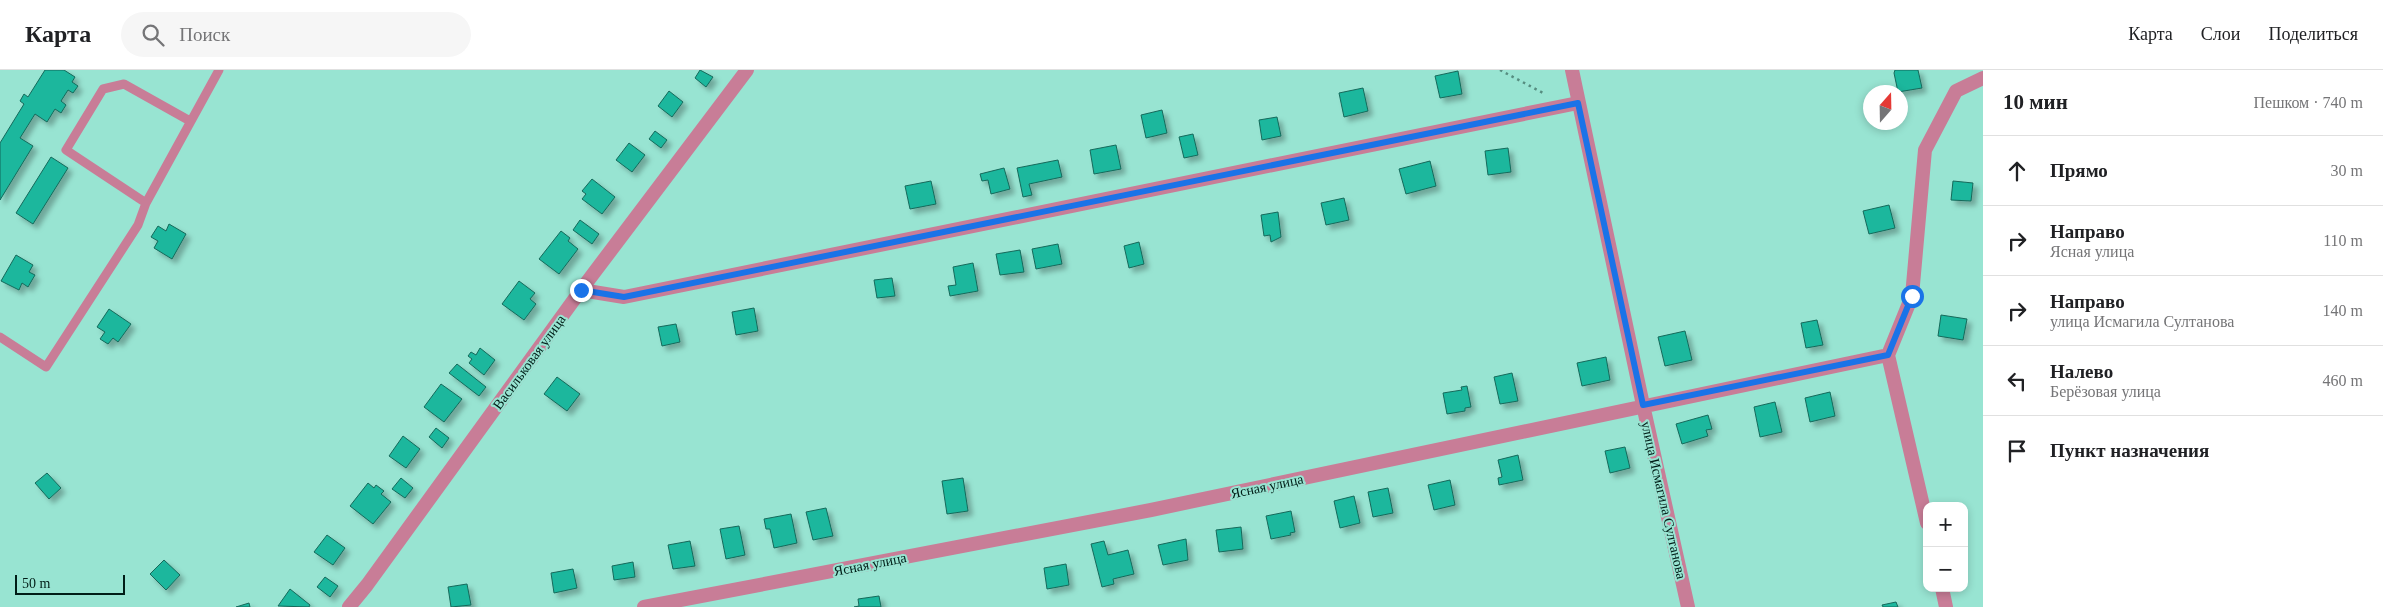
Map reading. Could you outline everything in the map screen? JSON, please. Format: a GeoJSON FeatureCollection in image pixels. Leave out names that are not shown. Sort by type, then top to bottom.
{"type":"FeatureCollection","features":[{"type":"Feature","properties":{"kind":"street","name":"Васильковая улица"},"geometry":{"type":"LineString","coordinates":[[349,607],[368,585],[581,290],[747,70]]}},
{"type":"Feature","properties":{"kind":"street","name":"улица Исмагила Султанова"},"geometry":{"type":"LineString","coordinates":[[1572,70],[1688,607]]}},
{"type":"Feature","properties":{"kind":"street"},"geometry":{"type":"LineString","coordinates":[[1923,506],[1888,355],[1912,296],[1924,150],[1956,91],[1983,78]]}},
{"type":"Feature","properties":{"kind":"street"},"geometry":{"type":"LineString","coordinates":[[581,290],[624,297],[1578,103]]}},
{"type":"Feature","properties":{"kind":"street","name":"Ясная улица"},"geometry":{"type":"LineString","coordinates":[[644,607],[1151,510],[1888,355]]}},
{"type":"Feature","properties":{"kind":"street"},"geometry":{"type":"LineString","coordinates":[[1943,592],[1946,607]]}},
{"type":"Feature","properties":{"kind":"lane"},"geometry":{"type":"LineString","coordinates":[[0,337],[46,367],[138,224],[146,203],[219,70]]}},
{"type":"Feature","properties":{"kind":"lane"},"geometry":{"type":"LineString","coordinates":[[146,203],[66,150],[103,89],[124,84],[190,121]]}},
{"type":"Feature","properties":{"kind":"path"},"geometry":{"type":"LineString","coordinates":[[1500,70],[1550,96]]}},
{"type":"Feature","properties":{"kind":"building"},"geometry":{"type":"Polygon","coordinates":[[[45,70],[64,70],[75,77],[72,82],[78,86],[73,93],[68,90],[61,101],[66,105],[61,113],[55,109],[47,122],[35,114],[20,138],[33,146],[0,200],[0,143],[24,104],[20,101],[24,94],[28,97],[45,70]]]}},
{"type":"Feature","properties":{"kind":"building"},"geometry":{"type":"Polygon","coordinates":[[[700,70],[713,77],[706,87],[695,78],[700,70]]]}},
{"type":"Feature","properties":{"kind":"building"},"geometry":{"type":"Polygon","coordinates":[[[1895,70],[1918,70],[1922,88],[1908,90],[1908,85],[1897,85],[1895,70]]]}},
{"type":"Feature","properties":{"kind":"building"},"geometry":{"type":"Polygon","coordinates":[[[1458,71],[1462,94],[1440,98],[1435,76],[1458,71]]]}},
{"type":"Feature","properties":{"kind":"building"},"geometry":{"type":"Polygon","coordinates":[[[1363,88],[1368,111],[1344,117],[1339,93],[1363,88]]]}},
{"type":"Feature","properties":{"kind":"building"},"geometry":{"type":"Polygon","coordinates":[[[669,91],[683,102],[672,117],[658,106],[669,91]]]}},
{"type":"Feature","properties":{"kind":"building"},"geometry":{"type":"Polygon","coordinates":[[[1162,110],[1167,133],[1146,138],[1141,115],[1162,110]]]}},
{"type":"Feature","properties":{"kind":"building"},"geometry":{"type":"Polygon","coordinates":[[[1277,117],[1281,136],[1262,140],[1259,120],[1277,117]]]}},
{"type":"Feature","properties":{"kind":"building"},"geometry":{"type":"Polygon","coordinates":[[[655,131],[667,140],[661,148],[649,139],[655,131]]]}},
{"type":"Feature","properties":{"kind":"building"},"geometry":{"type":"Polygon","coordinates":[[[1193,134],[1198,155],[1184,158],[1179,137],[1193,134]]]}},
{"type":"Feature","properties":{"kind":"building"},"geometry":{"type":"Polygon","coordinates":[[[629,143],[645,155],[632,172],[616,160],[629,143]]]}},
{"type":"Feature","properties":{"kind":"building"},"geometry":{"type":"Polygon","coordinates":[[[1116,145],[1121,169],[1094,174],[1090,150],[1116,145]]]}},
{"type":"Feature","properties":{"kind":"building"},"geometry":{"type":"Polygon","coordinates":[[[1508,148],[1511,172],[1488,175],[1485,151],[1508,148]]]}},
{"type":"Feature","properties":{"kind":"building"},"geometry":{"type":"Polygon","coordinates":[[[51,157],[68,168],[33,224],[16,213],[51,157]]]}},
{"type":"Feature","properties":{"kind":"building"},"geometry":{"type":"Polygon","coordinates":[[[1058,160],[1062,177],[1029,184],[1032,195],[1023,197],[1017,168],[1058,160]]]}},
{"type":"Feature","properties":{"kind":"building"},"geometry":{"type":"Polygon","coordinates":[[[1430,161],[1436,186],[1406,194],[1399,169],[1430,161]]]}},
{"type":"Feature","properties":{"kind":"building"},"geometry":{"type":"Polygon","coordinates":[[[1004,168],[1010,189],[991,194],[988,180],[982,181],[980,174],[1004,168]]]}},
{"type":"Feature","properties":{"kind":"building"},"geometry":{"type":"Polygon","coordinates":[[[592,179],[615,197],[602,214],[582,199],[586,194],[582,191],[592,179]]]}},
{"type":"Feature","properties":{"kind":"building"},"geometry":{"type":"Polygon","coordinates":[[[931,181],[936,204],[910,209],[905,186],[931,181]]]}},
{"type":"Feature","properties":{"kind":"building"},"geometry":{"type":"Polygon","coordinates":[[[1953,181],[1973,183],[1971,201],[1951,200],[1953,181]]]}},
{"type":"Feature","properties":{"kind":"building"},"geometry":{"type":"Polygon","coordinates":[[[1344,198],[1349,220],[1326,225],[1321,203],[1344,198]]]}},
{"type":"Feature","properties":{"kind":"building"},"geometry":{"type":"Polygon","coordinates":[[[1889,205],[1895,228],[1869,234],[1863,211],[1889,205]]]}},
{"type":"Feature","properties":{"kind":"building"},"geometry":{"type":"Polygon","coordinates":[[[1278,212],[1281,237],[1271,242],[1270,235],[1264,236],[1261,215],[1278,212]]]}},
{"type":"Feature","properties":{"kind":"building"},"geometry":{"type":"Polygon","coordinates":[[[580,220],[599,234],[592,244],[573,230],[580,220]]]}},
{"type":"Feature","properties":{"kind":"building"},"geometry":{"type":"Polygon","coordinates":[[[169,224],[186,234],[172,259],[154,248],[158,241],[151,237],[158,226],[166,231],[169,224]]]}},
{"type":"Feature","properties":{"kind":"building"},"geometry":{"type":"Polygon","coordinates":[[[561,231],[570,238],[568,241],[578,249],[559,274],[539,259],[561,231]]]}},
{"type":"Feature","properties":{"kind":"building"},"geometry":{"type":"Polygon","coordinates":[[[1139,242],[1144,264],[1129,268],[1124,246],[1139,242]]]}},
{"type":"Feature","properties":{"kind":"building"},"geometry":{"type":"Polygon","coordinates":[[[1058,244],[1062,264],[1036,269],[1032,249],[1058,244]]]}},
{"type":"Feature","properties":{"kind":"building"},"geometry":{"type":"Polygon","coordinates":[[[1020,250],[1024,272],[1000,275],[996,254],[1020,250]]]}},
{"type":"Feature","properties":{"kind":"building"},"geometry":{"type":"Polygon","coordinates":[[[16,255],[33,265],[29,272],[35,275],[28,287],[22,283],[19,290],[1,281],[16,255]]]}},
{"type":"Feature","properties":{"kind":"building"},"geometry":{"type":"Polygon","coordinates":[[[973,263],[978,291],[950,296],[948,286],[956,285],[953,267],[973,263]]]}},
{"type":"Feature","properties":{"kind":"building"},"geometry":{"type":"Polygon","coordinates":[[[892,278],[895,296],[877,298],[874,280],[892,278]]]}},
{"type":"Feature","properties":{"kind":"building"},"geometry":{"type":"Polygon","coordinates":[[[519,281],[535,293],[530,299],[536,304],[524,320],[502,304],[519,281]]]}},
{"type":"Feature","properties":{"kind":"building"},"geometry":{"type":"Polygon","coordinates":[[[754,308],[758,331],[736,335],[732,312],[754,308]]]}},
{"type":"Feature","properties":{"kind":"building"},"geometry":{"type":"Polygon","coordinates":[[[109,309],[131,324],[118,342],[113,338],[108,344],[100,339],[105,332],[97,327],[109,309]]]}},
{"type":"Feature","properties":{"kind":"building"},"geometry":{"type":"Polygon","coordinates":[[[1941,315],[1967,319],[1963,340],[1938,336],[1941,315]]]}},
{"type":"Feature","properties":{"kind":"building"},"geometry":{"type":"Polygon","coordinates":[[[1817,320],[1823,345],[1806,348],[1801,323],[1817,320]]]}},
{"type":"Feature","properties":{"kind":"building"},"geometry":{"type":"Polygon","coordinates":[[[676,324],[680,342],[662,346],[658,327],[676,324]]]}},
{"type":"Feature","properties":{"kind":"building"},"geometry":{"type":"Polygon","coordinates":[[[1685,331],[1692,360],[1665,366],[1658,337],[1685,331]]]}},
{"type":"Feature","properties":{"kind":"building"},"geometry":{"type":"Polygon","coordinates":[[[480,348],[495,360],[484,375],[469,363],[472,359],[468,356],[471,352],[476,355],[480,348]]]}},
{"type":"Feature","properties":{"kind":"building"},"geometry":{"type":"Polygon","coordinates":[[[1606,357],[1610,380],[1582,386],[1577,363],[1606,357]]]}},
{"type":"Feature","properties":{"kind":"building"},"geometry":{"type":"Polygon","coordinates":[[[457,364],[486,387],[479,396],[449,373],[457,364]]]}},
{"type":"Feature","properties":{"kind":"building"},"geometry":{"type":"Polygon","coordinates":[[[1512,373],[1518,401],[1500,404],[1494,377],[1512,373]]]}},
{"type":"Feature","properties":{"kind":"building"},"geometry":{"type":"Polygon","coordinates":[[[557,377],[580,394],[567,411],[544,394],[557,377]]]}},
{"type":"Feature","properties":{"kind":"building"},"geometry":{"type":"Polygon","coordinates":[[[441,384],[462,399],[444,422],[424,407],[441,384]]]}},
{"type":"Feature","properties":{"kind":"building"},"geometry":{"type":"Polygon","coordinates":[[[1467,386],[1471,407],[1465,408],[1465,411],[1447,414],[1443,393],[1462,390],[1461,387],[1467,386]]]}},
{"type":"Feature","properties":{"kind":"building"},"geometry":{"type":"Polygon","coordinates":[[[1830,392],[1835,416],[1810,422],[1805,398],[1830,392]]]}},
{"type":"Feature","properties":{"kind":"building"},"geometry":{"type":"Polygon","coordinates":[[[1775,402],[1782,432],[1760,437],[1754,407],[1775,402]]]}},
{"type":"Feature","properties":{"kind":"building"},"geometry":{"type":"Polygon","coordinates":[[[1708,415],[1712,429],[1706,430],[1708,436],[1682,444],[1676,424],[1708,415]]]}},
{"type":"Feature","properties":{"kind":"building"},"geometry":{"type":"Polygon","coordinates":[[[436,428],[449,438],[442,448],[429,437],[436,428]]]}},
{"type":"Feature","properties":{"kind":"building"},"geometry":{"type":"Polygon","coordinates":[[[403,436],[420,449],[406,468],[389,456],[403,436]]]}},
{"type":"Feature","properties":{"kind":"building"},"geometry":{"type":"Polygon","coordinates":[[[1625,447],[1630,468],[1610,473],[1605,451],[1625,447]]]}},
{"type":"Feature","properties":{"kind":"building"},"geometry":{"type":"Polygon","coordinates":[[[1518,455],[1523,480],[1499,485],[1498,478],[1502,477],[1498,460],[1518,455]]]}},
{"type":"Feature","properties":{"kind":"building"},"geometry":{"type":"Polygon","coordinates":[[[47,473],[61,488],[49,499],[35,483],[47,473]]]}},
{"type":"Feature","properties":{"kind":"building"},"geometry":{"type":"Polygon","coordinates":[[[401,478],[413,488],[405,498],[392,489],[401,478]]]}},
{"type":"Feature","properties":{"kind":"building"},"geometry":{"type":"Polygon","coordinates":[[[963,478],[968,511],[947,514],[942,481],[963,478]]]}},
{"type":"Feature","properties":{"kind":"building"},"geometry":{"type":"Polygon","coordinates":[[[1450,480],[1455,505],[1434,510],[1428,485],[1450,480]]]}},
{"type":"Feature","properties":{"kind":"building"},"geometry":{"type":"Polygon","coordinates":[[[368,483],[374,488],[376,485],[384,491],[381,494],[391,502],[373,524],[350,506],[368,483]]]}},
{"type":"Feature","properties":{"kind":"building"},"geometry":{"type":"Polygon","coordinates":[[[1388,488],[1393,513],[1373,517],[1368,492],[1388,488]]]}},
{"type":"Feature","properties":{"kind":"building"},"geometry":{"type":"Polygon","coordinates":[[[1354,496],[1360,523],[1340,528],[1334,501],[1354,496]]]}},
{"type":"Feature","properties":{"kind":"building"},"geometry":{"type":"Polygon","coordinates":[[[826,508],[833,536],[813,540],[806,512],[826,508]]]}},
{"type":"Feature","properties":{"kind":"building"},"geometry":{"type":"Polygon","coordinates":[[[1291,511],[1295,532],[1290,533],[1291,535],[1271,539],[1266,516],[1291,511]]]}},
{"type":"Feature","properties":{"kind":"building"},"geometry":{"type":"Polygon","coordinates":[[[791,514],[797,543],[774,548],[770,529],[766,529],[764,519],[791,514]]]}},
{"type":"Feature","properties":{"kind":"building"},"geometry":{"type":"Polygon","coordinates":[[[739,526],[745,555],[726,559],[720,529],[739,526]]]}},
{"type":"Feature","properties":{"kind":"building"},"geometry":{"type":"Polygon","coordinates":[[[1241,527],[1243,549],[1219,552],[1216,530],[1241,527]]]}},
{"type":"Feature","properties":{"kind":"building"},"geometry":{"type":"Polygon","coordinates":[[[327,535],[345,548],[333,565],[314,552],[327,535]]]}},
{"type":"Feature","properties":{"kind":"building"},"geometry":{"type":"Polygon","coordinates":[[[1186,539],[1188,560],[1163,565],[1158,545],[1186,539]]]}},
{"type":"Feature","properties":{"kind":"building"},"geometry":{"type":"Polygon","coordinates":[[[690,541],[695,566],[673,569],[668,545],[690,541]]]}},
{"type":"Feature","properties":{"kind":"building"},"geometry":{"type":"Polygon","coordinates":[[[1104,541],[1108,555],[1128,550],[1134,574],[1113,579],[1114,584],[1102,587],[1091,544],[1104,541]]]}},
{"type":"Feature","properties":{"kind":"building"},"geometry":{"type":"Polygon","coordinates":[[[164,560],[180,575],[166,590],[150,574],[164,560]]]}},
{"type":"Feature","properties":{"kind":"building"},"geometry":{"type":"Polygon","coordinates":[[[633,562],[635,577],[614,580],[612,566],[633,562]]]}},
{"type":"Feature","properties":{"kind":"building"},"geometry":{"type":"Polygon","coordinates":[[[1066,564],[1069,585],[1047,589],[1044,568],[1066,564]]]}},
{"type":"Feature","properties":{"kind":"building"},"geometry":{"type":"Polygon","coordinates":[[[573,569],[577,588],[554,593],[551,573],[573,569]]]}},
{"type":"Feature","properties":{"kind":"building"},"geometry":{"type":"Polygon","coordinates":[[[325,577],[338,586],[330,597],[317,587],[325,577]]]}},
{"type":"Feature","properties":{"kind":"building"},"geometry":{"type":"Polygon","coordinates":[[[467,584],[471,605],[451,607],[448,587],[467,584]]]}},
{"type":"Feature","properties":{"kind":"building"},"geometry":{"type":"Polygon","coordinates":[[[290,589],[310,605],[309,607],[278,606],[290,589]]]}},
{"type":"Feature","properties":{"kind":"building"},"geometry":{"type":"Polygon","coordinates":[[[879,596],[881,607],[854,607],[859,606],[858,599],[879,596]]]}},
{"type":"Feature","properties":{"kind":"building"},"geometry":{"type":"Polygon","coordinates":[[[1896,602],[1898,607],[1883,607],[1882,605],[1896,602]]]}},
{"type":"Feature","properties":{"kind":"building"},"geometry":{"type":"Polygon","coordinates":[[[249,603],[250,607],[236,607],[249,603]]]}},
{"type":"Feature","properties":{"kind":"route"},"geometry":{"type":"LineString","coordinates":[[581,290],[624,297],[1578,103],[1643,405],[1888,355],[1912,296]]}}]}
